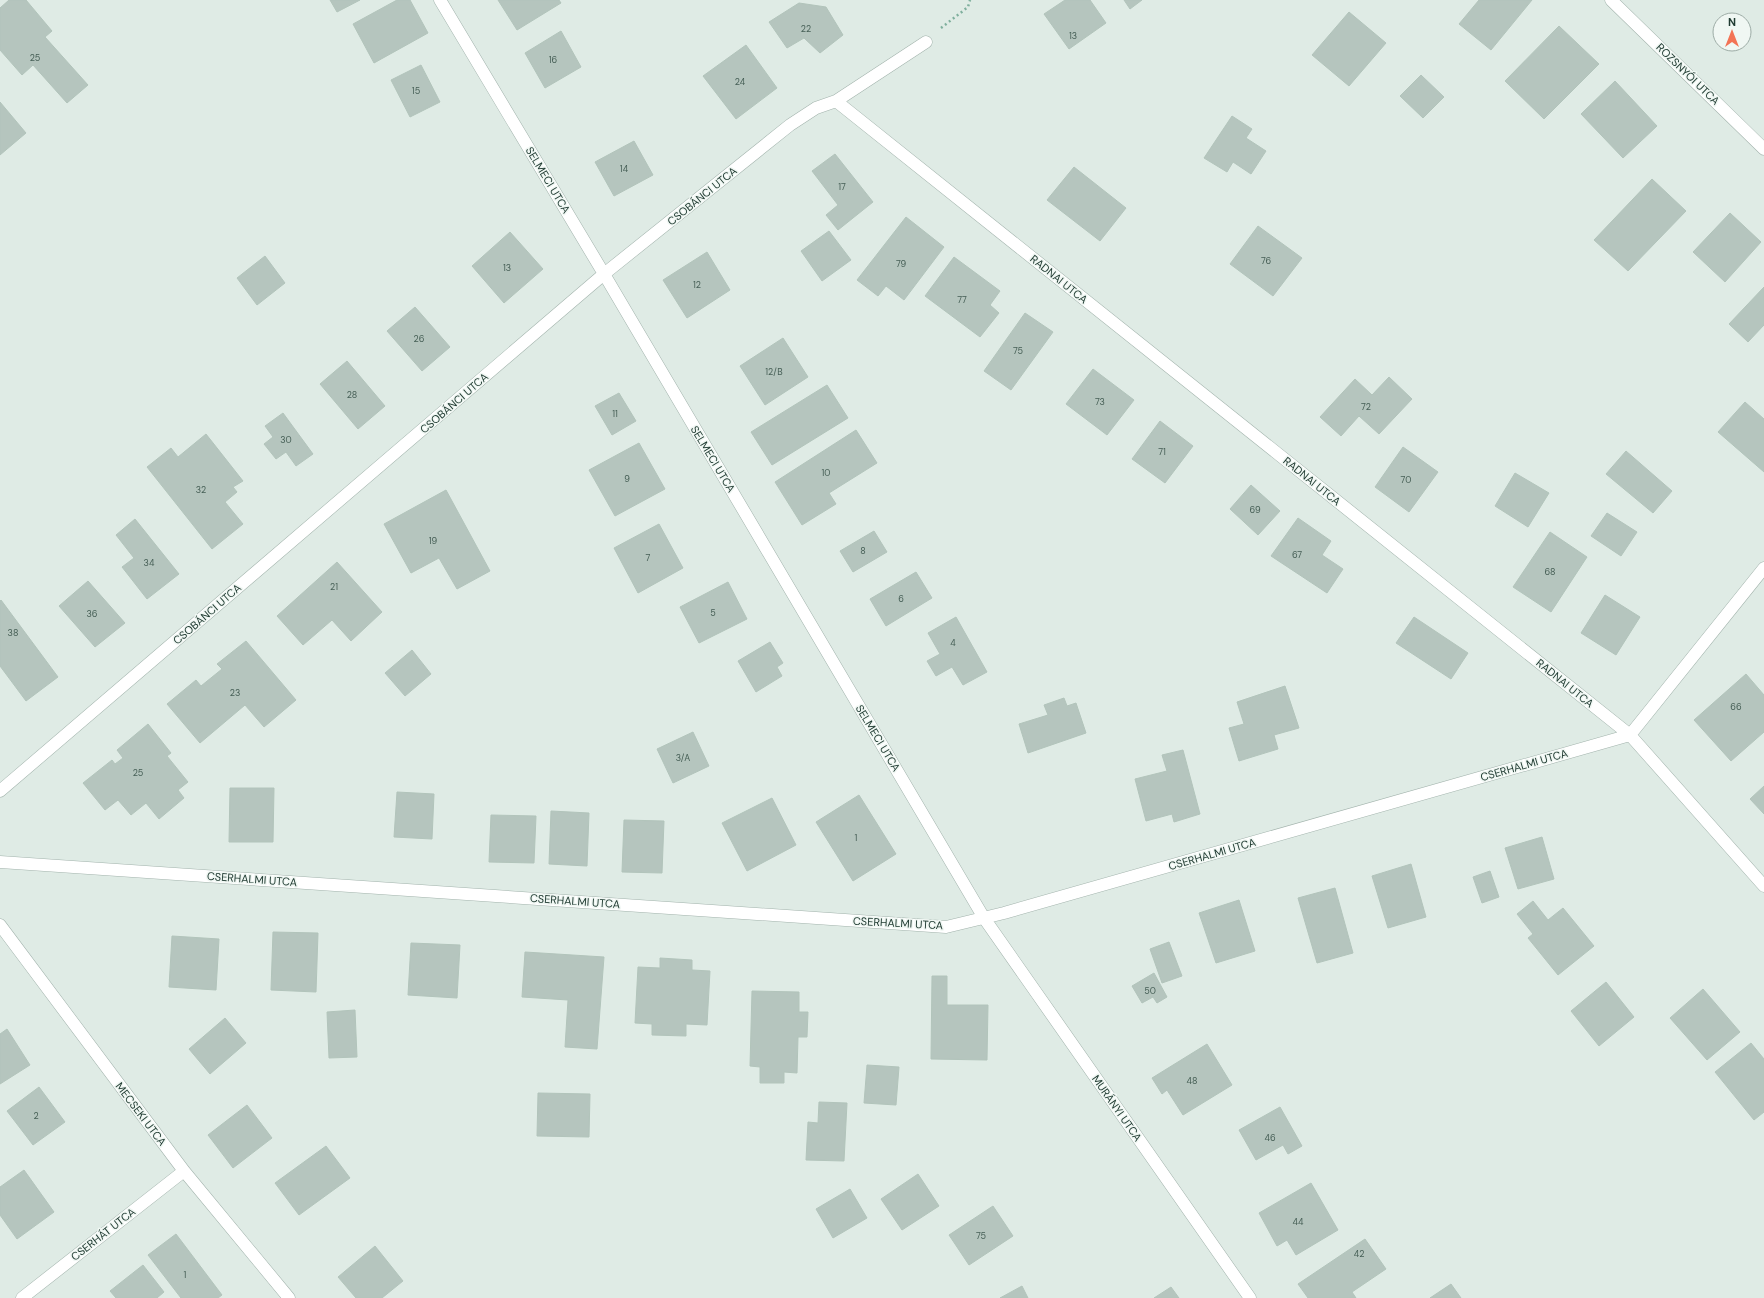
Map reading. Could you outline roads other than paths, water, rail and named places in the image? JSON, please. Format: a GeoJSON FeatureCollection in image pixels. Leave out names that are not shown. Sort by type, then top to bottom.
{"type":"FeatureCollection","features":[{"type":"Feature","properties":{"kind":"street","name":"SELMECI UTCA"},"geometry":{"type":"LineString","coordinates":[[440,0],[604,274],[984,918]]}},
{"type":"Feature","properties":{"kind":"street","name":"ROZSNYÓI UTCA"},"geometry":{"type":"LineString","coordinates":[[1611,0],[1764,149]]}},
{"type":"Feature","properties":{"kind":"street","name":"CSOBÁNCI UTCA"},"geometry":{"type":"LineString","coordinates":[[0,791],[604,274],[790,125],[816,108],[836,101],[926,42]]}},
{"type":"Feature","properties":{"kind":"street","name":"RADNAI UTCA"},"geometry":{"type":"LineString","coordinates":[[836,101],[1630,735],[1764,886]]}},
{"type":"Feature","properties":{"kind":"street"},"geometry":{"type":"LineString","coordinates":[[1630,735],[1764,568]]}},
{"type":"Feature","properties":{"kind":"street","name":"CSERHALMI UTCA"},"geometry":{"type":"LineString","coordinates":[[0,862],[946,927],[984,918],[1630,735]]}},
{"type":"Feature","properties":{"kind":"street","name":"MURÁNYI UTCA"},"geometry":{"type":"LineString","coordinates":[[984,918],[1250,1298]]}},
{"type":"Feature","properties":{"kind":"street","name":"MECSEKI UTCA"},"geometry":{"type":"LineString","coordinates":[[0,924],[184,1171],[289,1298]]}},
{"type":"Feature","properties":{"kind":"street","name":"CSERHÁT UTCA"},"geometry":{"type":"LineString","coordinates":[[22,1298],[184,1171]]}}]}
